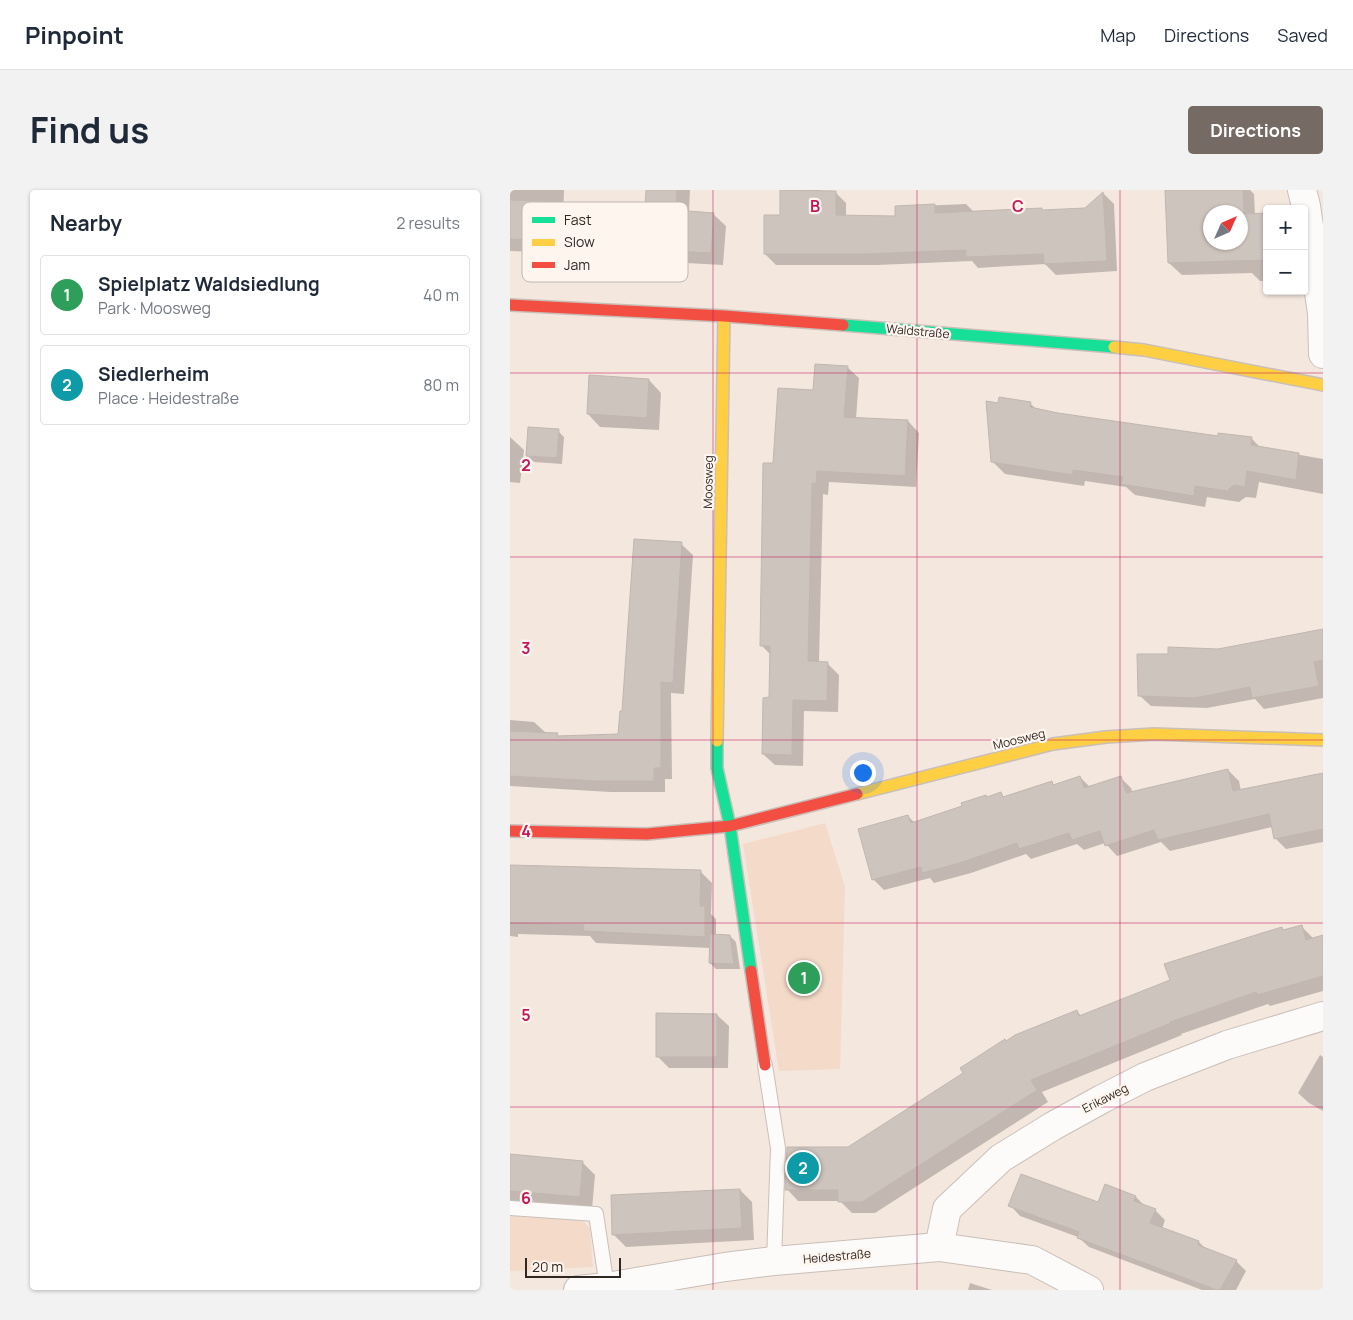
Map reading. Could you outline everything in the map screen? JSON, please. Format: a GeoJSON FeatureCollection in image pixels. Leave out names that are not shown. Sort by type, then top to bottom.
{"type":"FeatureCollection","features":[{"type":"Feature","properties":{"kind":"street"},"geometry":{"type":"LineString","coordinates":[[1302,190],[1323,313],[1323,354]]}},
{"type":"Feature","properties":{"kind":"street","name":"Waldstraße"},"geometry":{"type":"LineString","coordinates":[[510,306],[724,316],[1144,350],[1323,385]]}},
{"type":"Feature","properties":{"kind":"street","name":"Moosweg"},"geometry":{"type":"LineString","coordinates":[[724,316],[717,768],[730,826],[765,1065]]}},
{"type":"Feature","properties":{"kind":"street","name":"Moosweg"},"geometry":{"type":"LineString","coordinates":[[510,831],[647,834],[730,826],[1053,744],[1106,737],[1154,734],[1323,740]]}},
{"type":"Feature","properties":{"kind":"street","name":"Erikaweg"},"geometry":{"type":"LineString","coordinates":[[939,1247],[947,1209],[1002,1158],[1052,1126],[1145,1078],[1226,1044],[1323,1016]]}},
{"type":"Feature","properties":{"kind":"street","name":"Heidestraße"},"geometry":{"type":"LineString","coordinates":[[578,1290],[729,1279],[774,1261],[939,1247],[1032,1260],[1089,1290]]}},
{"type":"Feature","properties":{"kind":"lane"},"geometry":{"type":"LineString","coordinates":[[765,1065],[778,1148],[774,1261]]}},
{"type":"Feature","properties":{"kind":"lane"},"geometry":{"type":"LineString","coordinates":[[510,1208],[596,1214],[607,1287]]}},
{"type":"Feature","properties":{"kind":"shaded area"},"geometry":{"type":"Polygon","coordinates":[[[825,823],[845,887],[840,1069],[779,1071],[743,844],[825,823]]]}},
{"type":"Feature","properties":{"kind":"shaded area"},"geometry":{"type":"Polygon","coordinates":[[[510,1213],[576,1218],[584,1222],[590,1228],[593,1267],[510,1271],[510,1213]]]}},
{"type":"Feature","properties":{"kind":"building"},"geometry":{"type":"Polygon","coordinates":[[[646,190],[677,190],[676,202],[645,202],[646,190]]]}},
{"type":"Feature","properties":{"kind":"building"},"geometry":{"type":"Polygon","coordinates":[[[780,190],[836,191],[836,215],[895,216],[895,206],[935,204],[935,213],[1085,208],[1103,192],[1107,261],[1044,264],[1043,254],[966,257],[966,250],[865,254],[764,254],[764,215],[780,215],[780,190]]]}},
{"type":"Feature","properties":{"kind":"building"},"geometry":{"type":"Polygon","coordinates":[[[1165,190],[1243,190],[1244,205],[1203,205],[1203,250],[1248,250],[1248,214],[1263,213],[1263,260],[1168,263],[1165,190]]]}},
{"type":"Feature","properties":{"kind":"building"},"geometry":{"type":"Polygon","coordinates":[[[510,200],[551,201],[522,202],[522,240],[510,239],[510,200]]]}},
{"type":"Feature","properties":{"kind":"building"},"geometry":{"type":"Polygon","coordinates":[[[688,211],[714,213],[711,253],[688,252],[688,211]]]}},
{"type":"Feature","properties":{"kind":"building"},"geometry":{"type":"Polygon","coordinates":[[[815,364],[848,366],[844,417],[908,420],[905,476],[817,471],[816,484],[812,483],[808,661],[828,662],[827,701],[793,700],[792,755],[762,754],[763,698],[769,697],[770,646],[760,646],[763,463],[773,463],[778,388],[813,390],[815,364]]]}},
{"type":"Feature","properties":{"kind":"building"},"geometry":{"type":"Polygon","coordinates":[[[589,375],[649,379],[647,418],[587,414],[589,375]]]}},
{"type":"Feature","properties":{"kind":"building"},"geometry":{"type":"Polygon","coordinates":[[[999,397],[1031,402],[1030,407],[1058,413],[1218,436],[1218,433],[1252,437],[1251,445],[1299,453],[1296,480],[1247,471],[1245,487],[1234,485],[1227,491],[1195,486],[1194,496],[1121,484],[1123,477],[1073,470],[1073,475],[991,462],[986,401],[998,403],[999,397]]]}},
{"type":"Feature","properties":{"kind":"building"},"geometry":{"type":"Polygon","coordinates":[[[528,427],[559,429],[557,458],[526,456],[528,427]]]}},
{"type":"Feature","properties":{"kind":"building"},"geometry":{"type":"Polygon","coordinates":[[[634,539],[682,542],[673,683],[661,682],[661,768],[654,768],[654,781],[598,781],[510,776],[510,731],[558,733],[557,736],[618,734],[620,711],[622,711],[634,539]]]}},
{"type":"Feature","properties":{"kind":"building"},"geometry":{"type":"Polygon","coordinates":[[[1323,629],[1323,660],[1314,662],[1319,686],[1252,698],[1250,687],[1195,698],[1138,696],[1137,654],[1168,654],[1168,647],[1218,649],[1323,629]]]}},
{"type":"Feature","properties":{"kind":"building"},"geometry":{"type":"Polygon","coordinates":[[[1228,769],[1233,791],[1323,773],[1323,829],[1274,839],[1269,814],[1158,840],[1154,830],[1105,846],[1100,831],[1072,840],[1069,833],[1019,849],[1017,843],[960,863],[922,873],[921,867],[872,880],[858,829],[908,815],[911,823],[962,806],[961,803],[986,795],[987,797],[1001,792],[1003,797],[1052,781],[1053,785],[1080,776],[1084,788],[1121,776],[1126,793],[1228,769]]]}},
{"type":"Feature","properties":{"kind":"building"},"geometry":{"type":"Polygon","coordinates":[[[510,865],[701,870],[700,906],[705,906],[705,937],[583,931],[584,925],[510,923],[510,865]]]}},
{"type":"Feature","properties":{"kind":"building"},"geometry":{"type":"Polygon","coordinates":[[[1302,925],[1306,940],[1323,935],[1323,976],[1257,995],[1256,992],[1170,1022],[1031,1080],[1037,1090],[862,1202],[838,1202],[838,1190],[785,1190],[787,1147],[848,1147],[963,1073],[960,1068],[1005,1039],[1006,1041],[1015,1035],[1077,1010],[1079,1016],[1170,980],[1164,964],[1282,927],[1283,930],[1302,925]]]}},
{"type":"Feature","properties":{"kind":"building"},"geometry":{"type":"Polygon","coordinates":[[[710,934],[730,935],[734,964],[709,963],[710,934]]]}},
{"type":"Feature","properties":{"kind":"building"},"geometry":{"type":"Polygon","coordinates":[[[656,1013],[717,1014],[717,1057],[656,1057],[656,1013]]]}},
{"type":"Feature","properties":{"kind":"building"},"geometry":{"type":"Polygon","coordinates":[[[510,1154],[583,1161],[580,1197],[510,1191],[510,1154]]]}},
{"type":"Feature","properties":{"kind":"building"},"geometry":{"type":"Polygon","coordinates":[[[1021,1174],[1098,1202],[1105,1184],[1136,1196],[1134,1201],[1156,1209],[1150,1223],[1199,1241],[1198,1245],[1237,1260],[1220,1290],[1217,1290],[1077,1238],[1079,1232],[1008,1206],[1021,1174]]]}},
{"type":"Feature","properties":{"kind":"building"},"geometry":{"type":"Polygon","coordinates":[[[740,1189],[742,1228],[612,1235],[611,1195],[740,1189]]]}},
{"type":"Feature","properties":{"kind":"traffic: fast"},"geometry":{"type":"LineString","coordinates":[[843,325],[1114,347]]}},
{"type":"Feature","properties":{"kind":"traffic: fast"},"geometry":{"type":"LineString","coordinates":[[717,741],[717,768],[730,826],[751,971]]}},
{"type":"Feature","properties":{"kind":"traffic: slow"},"geometry":{"type":"LineString","coordinates":[[717,741],[724,316]]}},
{"type":"Feature","properties":{"kind":"traffic: slow"},"geometry":{"type":"LineString","coordinates":[[1114,347],[1144,350],[1323,385]]}},
{"type":"Feature","properties":{"kind":"traffic: slow"},"geometry":{"type":"LineString","coordinates":[[857,794],[1053,744],[1106,737],[1154,734],[1323,740]]}},
{"type":"Feature","properties":{"kind":"traffic: jam"},"geometry":{"type":"LineString","coordinates":[[510,305],[724,316],[843,325]]}},
{"type":"Feature","properties":{"kind":"traffic: jam"},"geometry":{"type":"LineString","coordinates":[[510,831],[647,834],[730,826],[857,794]]}},
{"type":"Feature","properties":{"kind":"traffic: jam"},"geometry":{"type":"LineString","coordinates":[[751,971],[765,1065]]}},
{"type":"Feature","properties":{"kind":"place","name":"Spielplatz Waldsiedlung"},"geometry":{"type":"Point","coordinates":[804,978]}},
{"type":"Feature","properties":{"kind":"place","name":"Siedlerheim"},"geometry":{"type":"Point","coordinates":[803,1168]}}]}
